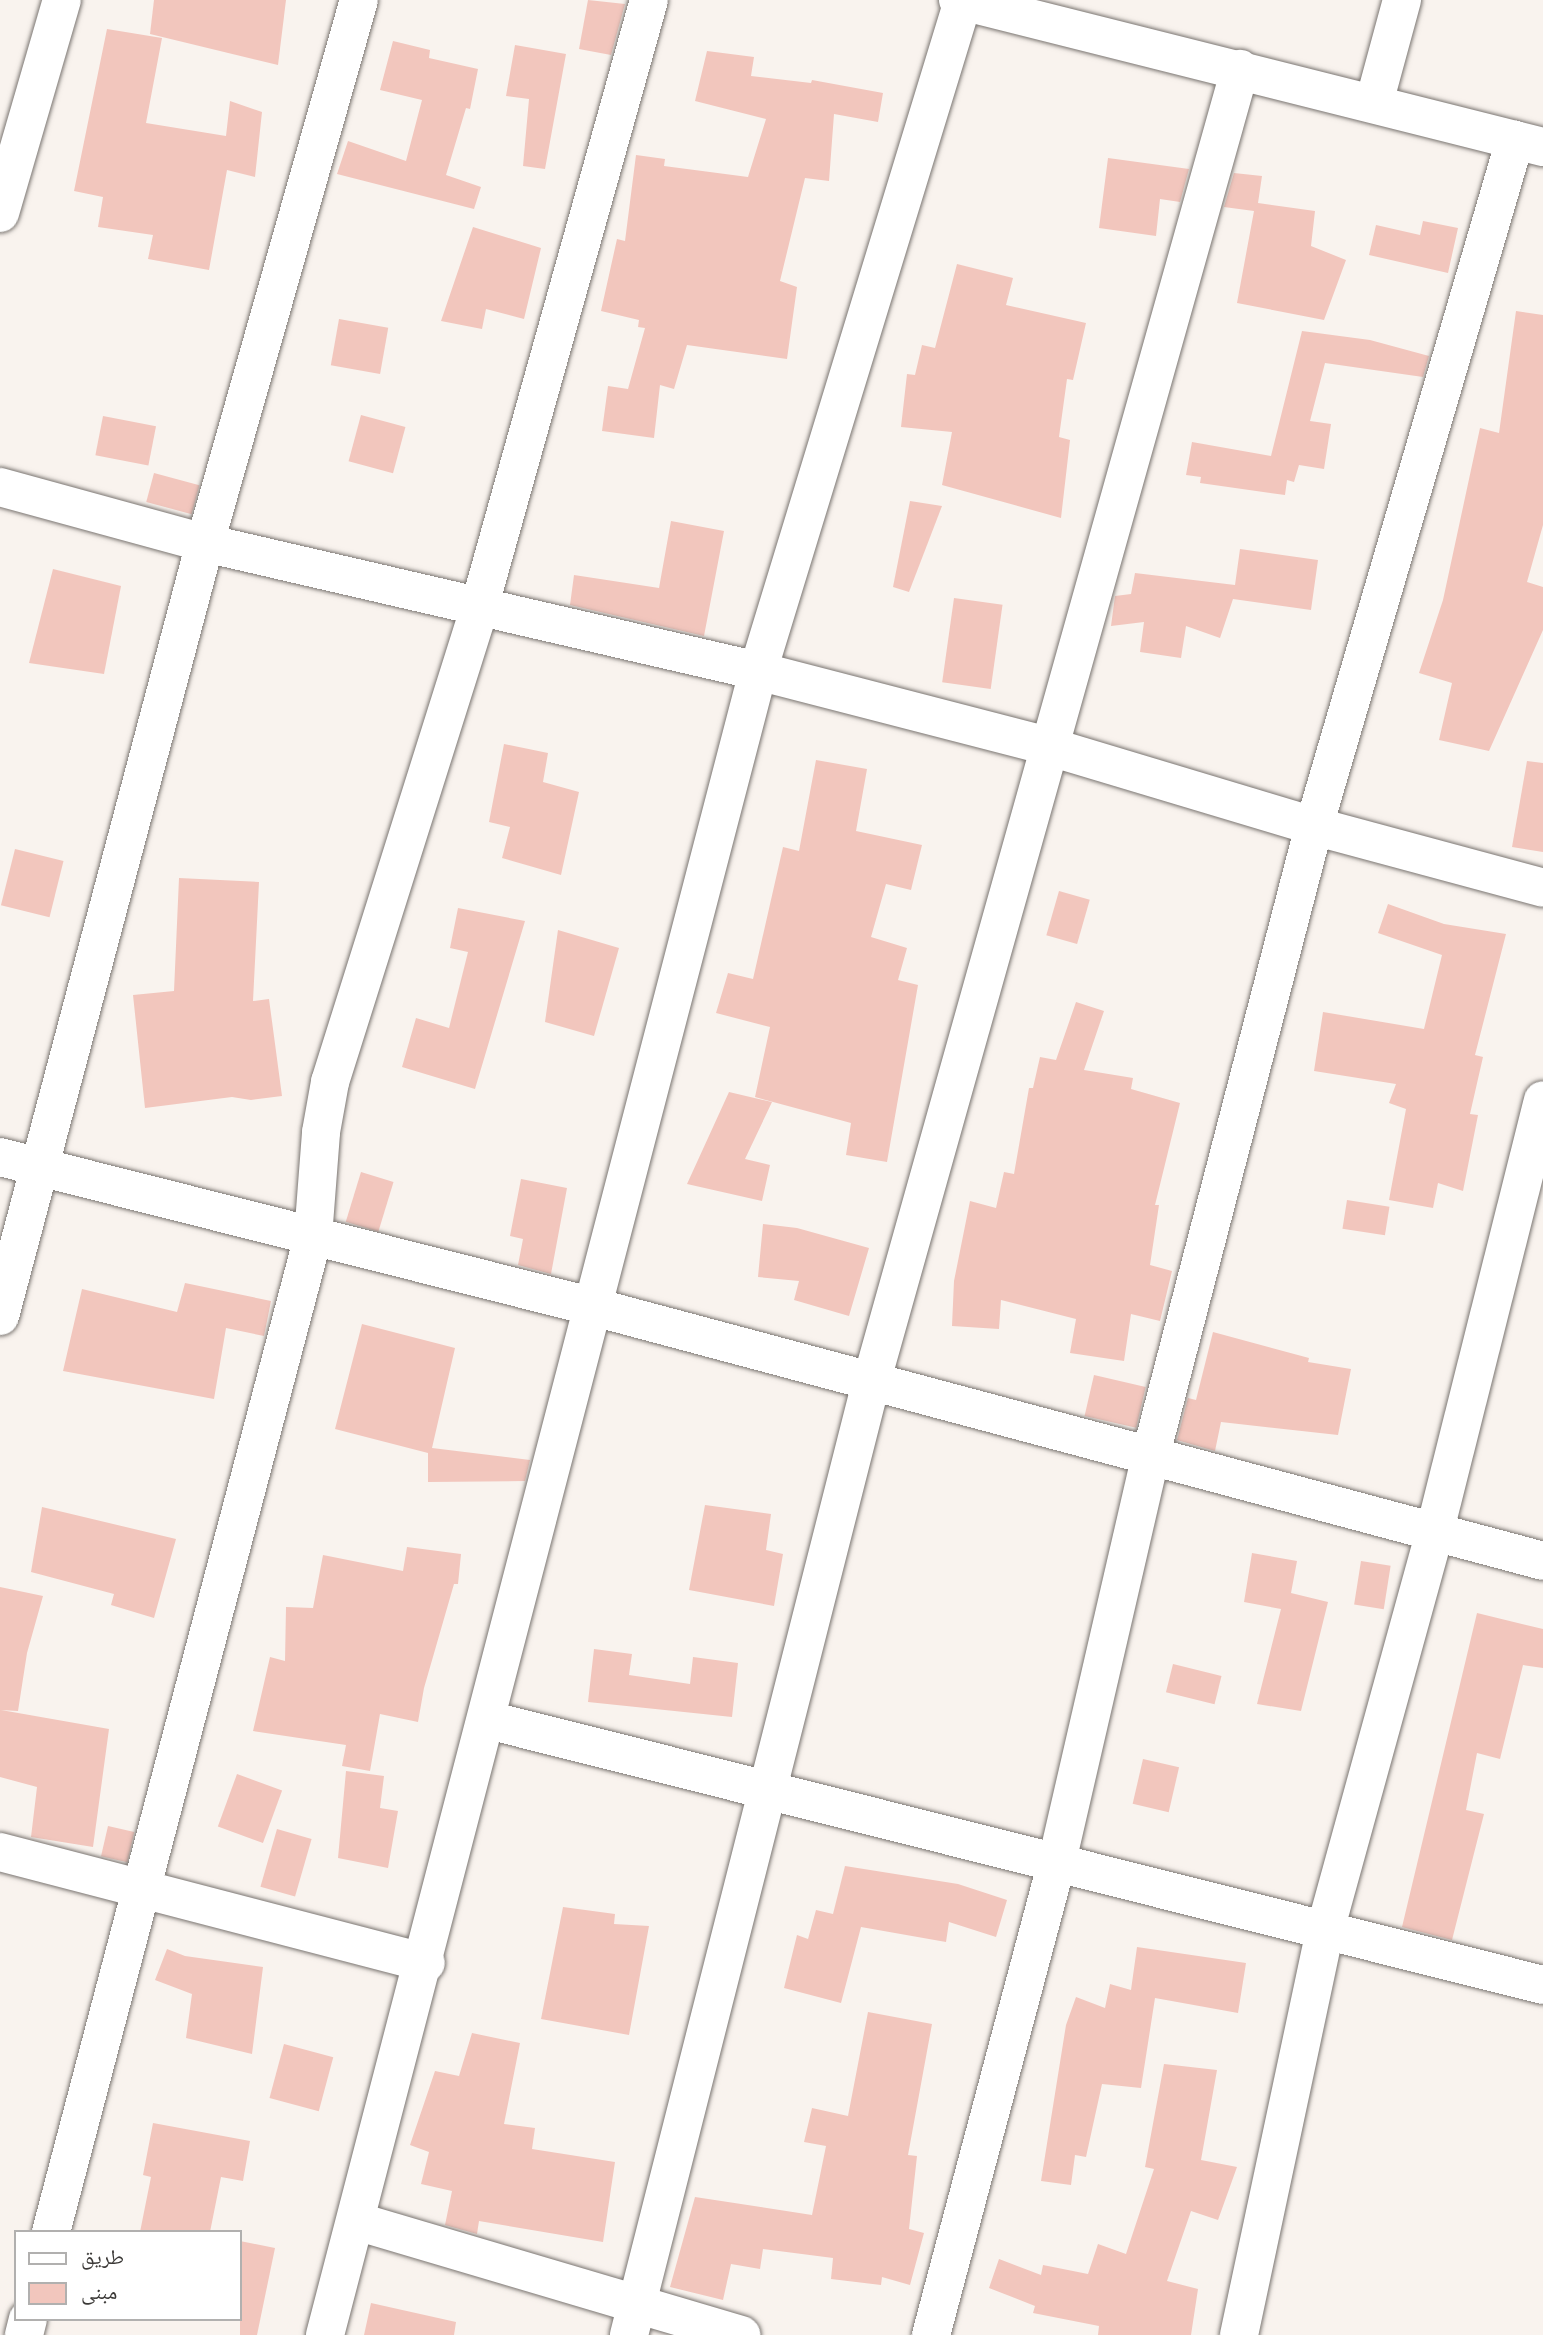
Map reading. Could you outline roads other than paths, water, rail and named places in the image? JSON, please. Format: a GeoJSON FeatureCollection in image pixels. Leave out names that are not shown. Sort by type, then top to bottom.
{"type":"FeatureCollection","features":[{"type":"Feature","properties":{"kind":"street"},"geometry":{"type":"LineString","coordinates":[[0,213],[62,0]]}},
{"type":"Feature","properties":{"kind":"street"},"geometry":{"type":"LineString","coordinates":[[0,1316],[205,543],[359,0]]}},
{"type":"Feature","properties":{"kind":"street"},"geometry":{"type":"LineString","coordinates":[[52,2230],[313,1237],[321,1132],[330,1082],[479,608],[649,0]]}},
{"type":"Feature","properties":{"kind":"street"},"geometry":{"type":"LineString","coordinates":[[1374,103],[1402,0]]}},
{"type":"Feature","properties":{"kind":"street"},"geometry":{"type":"LineString","coordinates":[[325,2335],[426,1963],[758,671],[961,1],[1048,11],[1240,69],[1529,144],[1314,826],[1150,1458],[1056,1866],[931,2335]]}},
{"type":"Feature","properties":{"kind":"street"},"geometry":{"type":"LineString","coordinates":[[633,2320],[871,1383],[1047,746],[1240,69]]}},
{"type":"Feature","properties":{"kind":"street"},"geometry":{"type":"LineString","coordinates":[[0,487],[205,543],[758,671],[1047,746],[1314,826],[1543,888]]}},
{"type":"Feature","properties":{"kind":"street"},"geometry":{"type":"LineString","coordinates":[[1239,2335],[1326,1927],[1435,1530],[1543,1100]]}},
{"type":"Feature","properties":{"kind":"street"},"geometry":{"type":"LineString","coordinates":[[0,1157],[594,1307],[1150,1458],[1435,1530],[1543,1561]]}},
{"type":"Feature","properties":{"kind":"street"},"geometry":{"type":"LineString","coordinates":[[488,1720],[769,1788],[1056,1866],[1326,1927],[1543,1985]]}},
{"type":"Feature","properties":{"kind":"street"},"geometry":{"type":"LineString","coordinates":[[0,1852],[426,1963]]}},
{"type":"Feature","properties":{"kind":"street"},"geometry":{"type":"LineString","coordinates":[[356,2221],[633,2320],[742,2335]]}}]}
